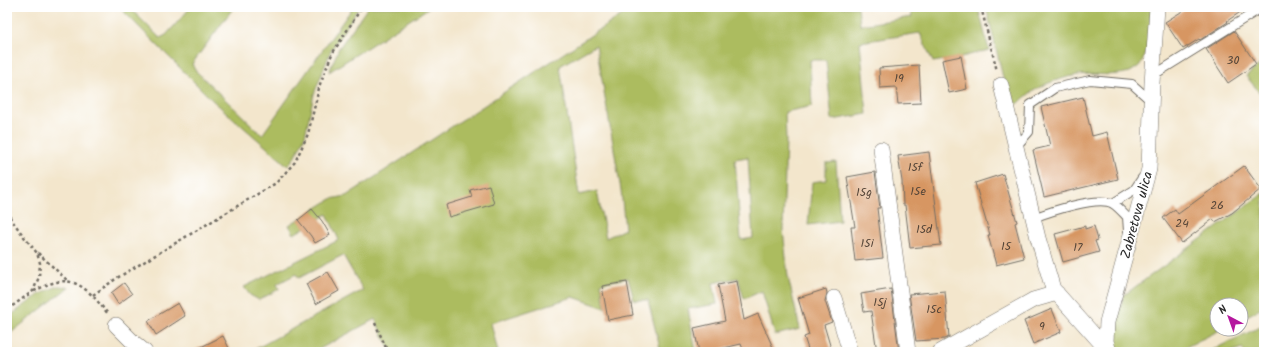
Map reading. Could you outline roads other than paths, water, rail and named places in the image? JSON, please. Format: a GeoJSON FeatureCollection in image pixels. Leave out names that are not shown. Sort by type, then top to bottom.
{"type":"FeatureCollection","features":[{"type":"Feature","properties":{"kind":"street","name":"Zabretova ulica"},"geometry":{"type":"LineString","coordinates":[[1109,352],[1106,341],[1107,322],[1149,169],[1156,7]]}},
{"type":"Feature","properties":{"kind":"street"},"geometry":{"type":"LineString","coordinates":[[1001,85],[1033,218],[1053,289],[1109,352]]}},
{"type":"Feature","properties":{"kind":"street"},"geometry":{"type":"LineString","coordinates":[[881,149],[908,352]]}},
{"type":"Feature","properties":{"kind":"street"},"geometry":{"type":"LineString","coordinates":[[940,352],[1033,300],[1057,294]]}},
{"type":"Feature","properties":{"kind":"street"},"geometry":{"type":"LineString","coordinates":[[834,298],[850,352]]}},
{"type":"Feature","properties":{"kind":"street"},"geometry":{"type":"LineString","coordinates":[[116,325],[145,352]]}},
{"type":"Feature","properties":{"kind":"lane"},"geometry":{"type":"LineString","coordinates":[[1152,76],[1263,7]]}},
{"type":"Feature","properties":{"kind":"lane"},"geometry":{"type":"LineString","coordinates":[[1016,147],[1028,132],[1030,106],[1055,88],[1090,80],[1132,84],[1151,101]]}},
{"type":"Feature","properties":{"kind":"lane"},"geometry":{"type":"LineString","coordinates":[[1113,203],[1134,190],[1149,169]]}},
{"type":"Feature","properties":{"kind":"lane"},"geometry":{"type":"LineString","coordinates":[[1033,218],[1052,210],[1097,201],[1113,203],[1127,217],[1128,245]]}}]}
